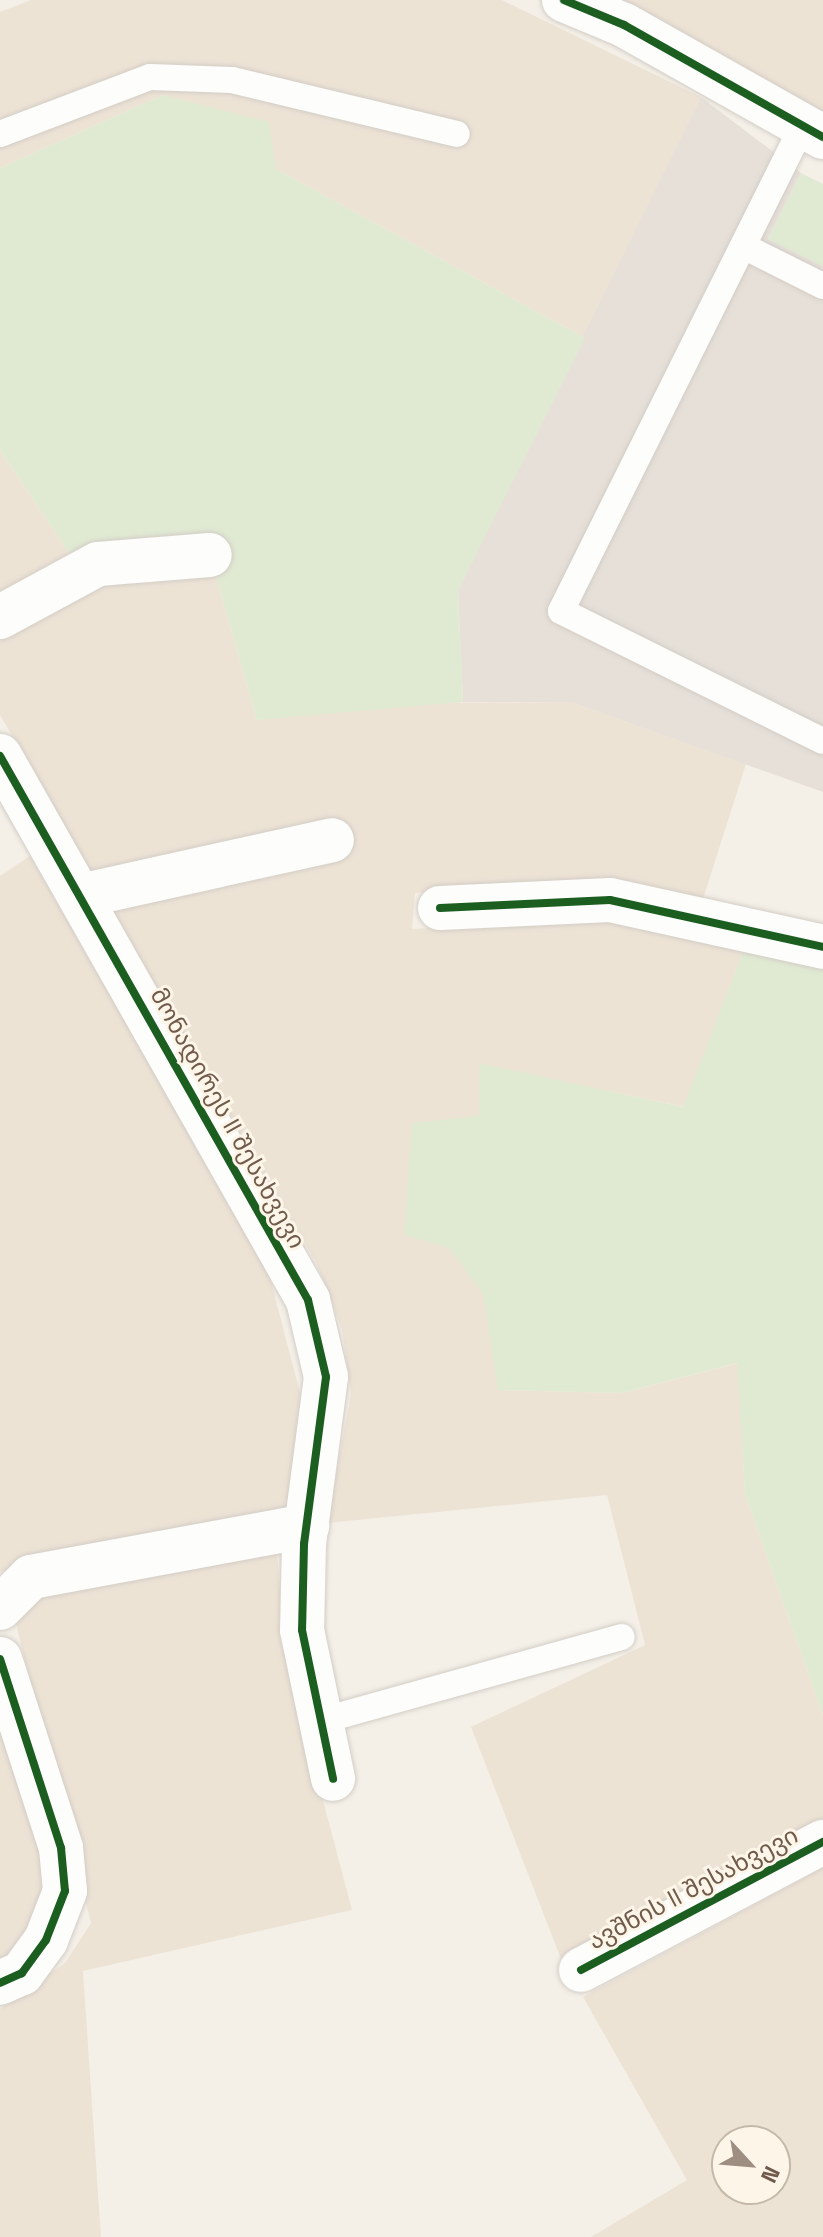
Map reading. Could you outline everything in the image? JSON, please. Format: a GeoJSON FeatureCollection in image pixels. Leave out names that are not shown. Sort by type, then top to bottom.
{"type":"FeatureCollection","features":[{"type":"Feature","properties":{"kind":"street"},"geometry":{"type":"LineString","coordinates":[[564,0],[813,131]]}},
{"type":"Feature","properties":{"kind":"street"},"geometry":{"type":"LineString","coordinates":[[0,617],[98,564],[210,555]]}},
{"type":"Feature","properties":{"kind":"street","name":"მონადირეს II შესახვევი"},"geometry":{"type":"LineString","coordinates":[[0,756],[308,1300],[326,1377],[307,1526],[302,1630],[324,1720],[333,1779]]}},
{"type":"Feature","properties":{"kind":"street"},"geometry":{"type":"LineString","coordinates":[[80,896],[332,840]]}},
{"type":"Feature","properties":{"kind":"street"},"geometry":{"type":"LineString","coordinates":[[440,908],[610,900],[823,947]]}},
{"type":"Feature","properties":{"kind":"street"},"geometry":{"type":"LineString","coordinates":[[0,1608],[31,1577],[307,1526]]}},
{"type":"Feature","properties":{"kind":"street"},"geometry":{"type":"LineString","coordinates":[[0,1659],[61,1848],[65,1891],[46,1940],[11,1978]]}},
{"type":"Feature","properties":{"kind":"street","name":"ავშნის II შესახვევი"},"geometry":{"type":"LineString","coordinates":[[581,1970],[823,1842]]}},
{"type":"Feature","properties":{"kind":"lane"},"geometry":{"type":"LineString","coordinates":[[0,134],[150,77],[232,80],[457,134]]}},
{"type":"Feature","properties":{"kind":"lane"},"geometry":{"type":"LineString","coordinates":[[813,131],[743,246],[561,611],[823,741]]}},
{"type":"Feature","properties":{"kind":"lane"},"geometry":{"type":"LineString","coordinates":[[743,246],[823,286]]}},
{"type":"Feature","properties":{"kind":"lane"},"geometry":{"type":"LineString","coordinates":[[324,1720],[622,1637]]}},
{"type":"Feature","properties":{"kind":"shaded area"},"geometry":{"type":"Polygon","coordinates":[[[31,0],[502,0],[701,97],[585,338],[276,169],[163,95],[0,168],[0,12],[31,0]]]}},
{"type":"Feature","properties":{"kind":"shaded area"},"geometry":{"type":"Polygon","coordinates":[[[613,0],[823,0],[823,125],[613,0]]]}},
{"type":"Feature","properties":{"kind":"shaded area"},"geometry":{"type":"Polygon","coordinates":[[[701,97],[801,173],[768,239],[823,266],[823,792],[571,702],[463,702],[458,590],[701,97]]]}},
{"type":"Feature","properties":{"kind":"shaded area"},"geometry":{"type":"Polygon","coordinates":[[[0,450],[69,553],[0,598],[0,450]]]}},
{"type":"Feature","properties":{"kind":"shaded area"},"geometry":{"type":"Polygon","coordinates":[[[121,571],[215,573],[257,720],[403,703],[571,702],[746,764],[703,899],[576,881],[415,893],[412,929],[592,918],[745,947],[684,1107],[479,1064],[479,1116],[449,1247],[484,1294],[499,1390],[622,1393],[738,1363],[745,1494],[823,1715],[823,1824],[561,1959],[471,1727],[645,1645],[607,1495],[327,1523],[351,1394],[342,1329],[317,1264],[0,715],[0,641],[121,571]]]}},
{"type":"Feature","properties":{"kind":"shaded area"},"geometry":{"type":"Polygon","coordinates":[[[30,856],[268,1270],[310,1431],[285,1510],[0,1572],[0,876],[30,856]]]}},
{"type":"Feature","properties":{"kind":"shaded area"},"geometry":{"type":"Polygon","coordinates":[[[277,1554],[286,1660],[352,1910],[83,1971],[101,2237],[0,2237],[0,2009],[65,1963],[91,1923],[15,1620],[45,1595],[277,1554]]]}},
{"type":"Feature","properties":{"kind":"shaded area"},"geometry":{"type":"Polygon","coordinates":[[[0,1693],[50,1846],[36,1930],[0,1968],[0,1693]]]}},
{"type":"Feature","properties":{"kind":"shaded area"},"geometry":{"type":"Polygon","coordinates":[[[823,1868],[823,2237],[591,2237],[687,2180],[583,1997],[823,1868]]]}},
{"type":"Feature","properties":{"kind":"green space"},"geometry":{"type":"Polygon","coordinates":[[[163,95],[269,122],[276,169],[585,338],[458,590],[463,702],[257,720],[215,573],[107,548],[69,553],[0,450],[0,168],[163,95]]]}},
{"type":"Feature","properties":{"kind":"green space"},"geometry":{"type":"Polygon","coordinates":[[[801,173],[823,184],[823,266],[768,239],[801,173]]]}},
{"type":"Feature","properties":{"kind":"green space"},"geometry":{"type":"Polygon","coordinates":[[[745,947],[823,964],[823,1715],[745,1494],[737,1363],[622,1393],[498,1390],[483,1294],[449,1248],[404,1235],[412,1123],[479,1116],[479,1063],[683,1107],[745,947]]]}},
{"type":"Feature","properties":{"kind":"cycle path"},"geometry":{"type":"LineString","coordinates":[[564,0],[624,25],[823,137]]}},
{"type":"Feature","properties":{"kind":"cycle path"},"geometry":{"type":"LineString","coordinates":[[0,756],[308,1300],[326,1377],[304,1544],[302,1630],[333,1779]]}},
{"type":"Feature","properties":{"kind":"cycle path"},"geometry":{"type":"LineString","coordinates":[[440,908],[610,900],[823,947]]}},
{"type":"Feature","properties":{"kind":"cycle path"},"geometry":{"type":"LineString","coordinates":[[0,1659],[61,1848],[65,1891],[46,1940],[22,1973],[0,1983]]}},
{"type":"Feature","properties":{"kind":"cycle path"},"geometry":{"type":"LineString","coordinates":[[581,1970],[823,1842]]}}]}
